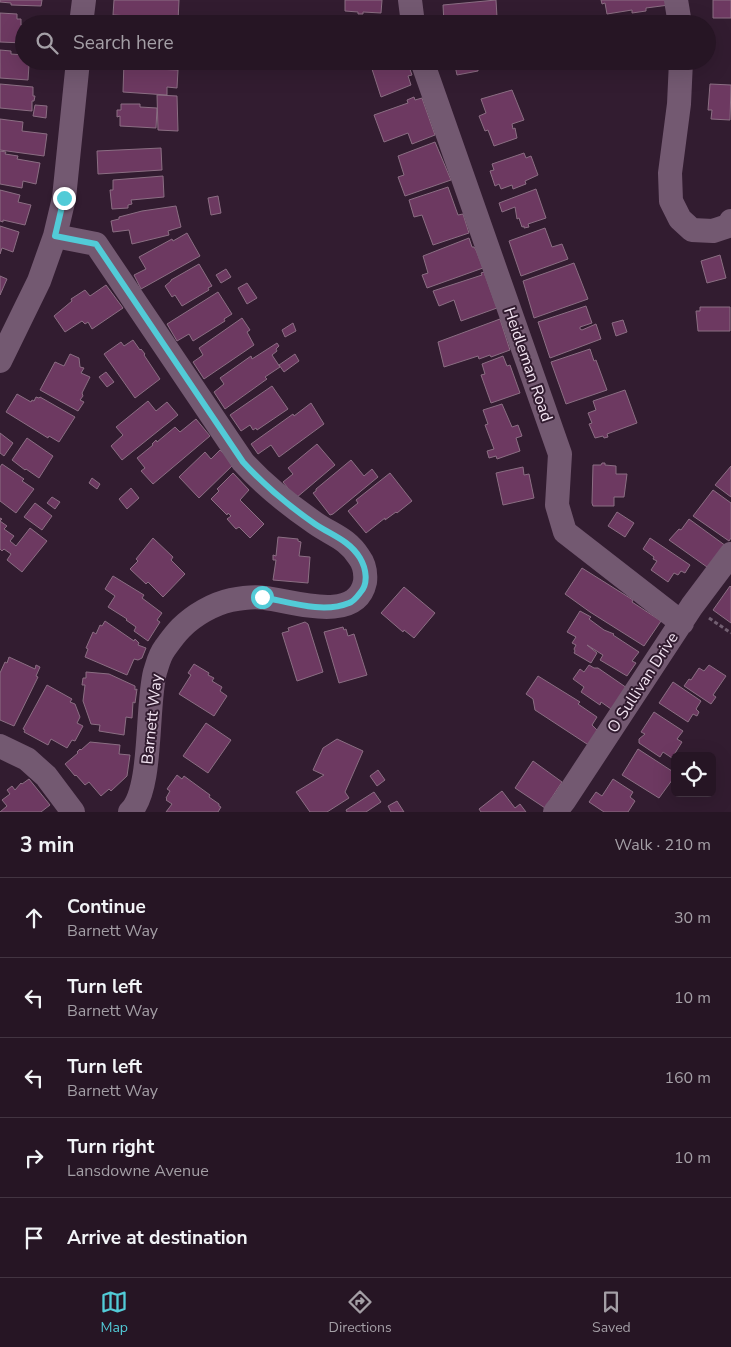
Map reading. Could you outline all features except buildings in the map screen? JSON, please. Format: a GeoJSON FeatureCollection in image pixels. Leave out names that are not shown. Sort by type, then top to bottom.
{"type":"FeatureCollection","features":[{"type":"Feature","properties":{"kind":"street"},"geometry":{"type":"LineString","coordinates":[[83,15],[84,0]]}},
{"type":"Feature","properties":{"kind":"street"},"geometry":{"type":"LineString","coordinates":[[410,0],[412,15]]}},
{"type":"Feature","properties":{"kind":"street"},"geometry":{"type":"LineString","coordinates":[[676,0],[678,15]]}},
{"type":"Feature","properties":{"kind":"street"},"geometry":{"type":"LineString","coordinates":[[0,361],[39,282],[55,236],[64,198],[77,70]]}},
{"type":"Feature","properties":{"kind":"street","name":"Heidleman Road"},"geometry":{"type":"LineString","coordinates":[[425,70],[560,454],[558,505],[566,532],[682,622]]}},
{"type":"Feature","properties":{"kind":"street"},"geometry":{"type":"LineString","coordinates":[[681,70],[679,104],[670,173],[671,201],[680,219],[692,230],[713,231],[728,226],[731,221]]}},
{"type":"Feature","properties":{"kind":"street","name":"Barnett Way"},"geometry":{"type":"LineString","coordinates":[[55,236],[96,244],[243,462],[285,501],[316,524],[344,540],[360,558],[366,572],[363,590],[350,603],[330,607],[306,605],[262,597],[230,600],[207,609],[182,627],[160,654],[152,683],[144,783],[136,806],[130,812]]}},
{"type":"Feature","properties":{"kind":"street","name":"O Sullivan Drive"},"geometry":{"type":"LineString","coordinates":[[555,812],[682,622],[731,554]]}},
{"type":"Feature","properties":{"kind":"street"},"geometry":{"type":"LineString","coordinates":[[0,746],[27,759],[46,776],[73,812]]}},
{"type":"Feature","properties":{"kind":"route"},"geometry":{"type":"LineString","coordinates":[[64,198],[55,236],[96,244],[243,462],[285,501],[316,524],[344,540],[360,558],[366,572],[363,590],[350,603],[330,607],[306,605],[262,597]]}}]}
